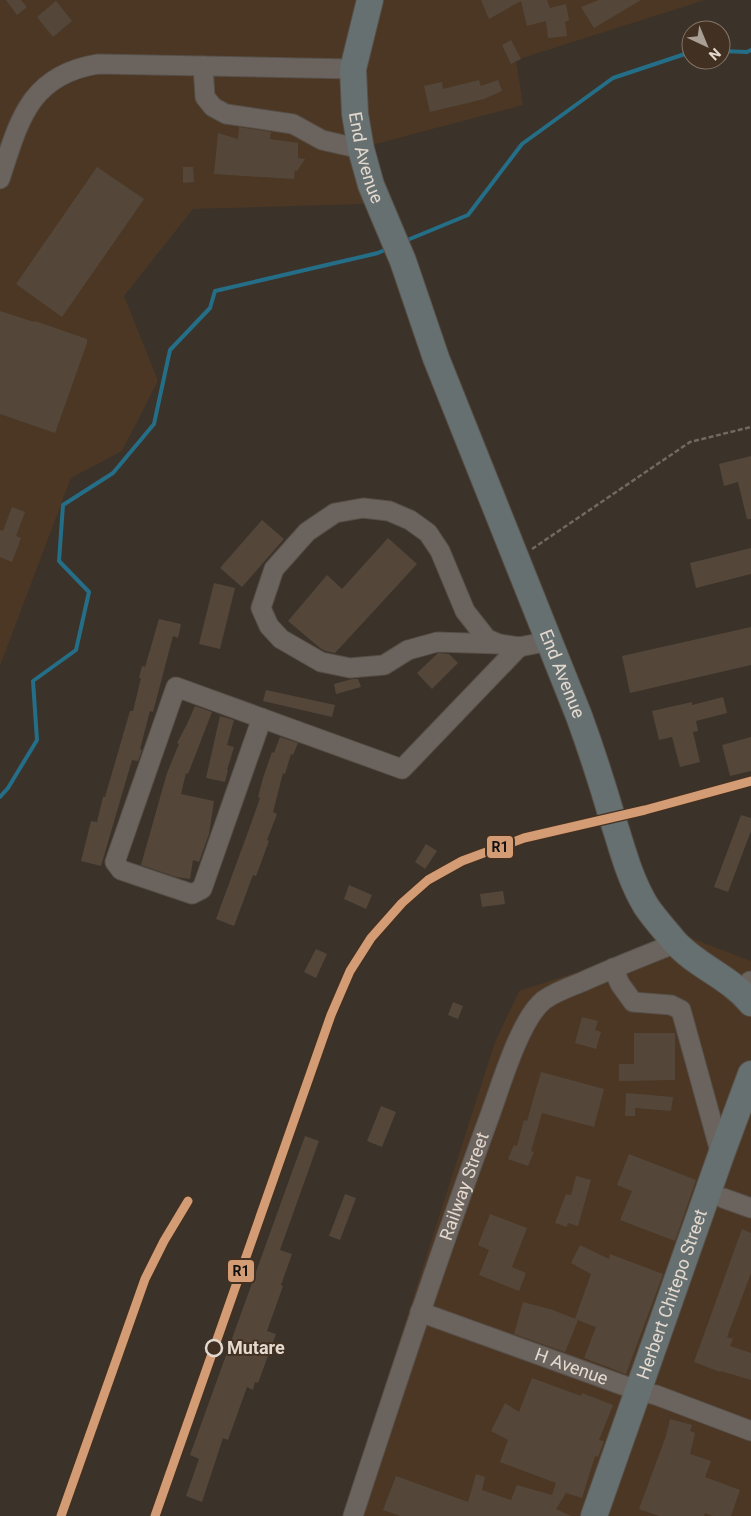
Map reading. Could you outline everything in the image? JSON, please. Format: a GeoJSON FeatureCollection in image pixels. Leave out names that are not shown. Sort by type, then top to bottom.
{"type":"FeatureCollection","features":[{"type":"Feature","properties":{"kind":"highway","name":"End Avenue"},"geometry":{"type":"LineString","coordinates":[[370,0],[354,69],[355,114],[361,149],[371,185],[403,261],[436,358],[550,641],[594,756],[634,883],[646,906],[676,943],[701,965],[742,992],[751,987],[702,950],[674,925],[658,904],[647,883],[637,858],[599,729],[570,651],[437,335],[421,310]]}},
{"type":"Feature","properties":{"kind":"highway","name":"Herbert Chitepo Street"},"geometry":{"type":"LineString","coordinates":[[613,1516],[647,1393],[721,1155],[751,1074]]}},
{"type":"Feature","properties":{"kind":"highway","name":"Herbert Chitepo Street"},"geometry":{"type":"LineString","coordinates":[[594,1516],[647,1393],[723,1198],[751,1120]]}},
{"type":"Feature","properties":{"kind":"street"},"geometry":{"type":"LineString","coordinates":[[0,179],[18,125],[37,94],[50,82],[81,66],[98,64],[354,69]]}},
{"type":"Feature","properties":{"kind":"street"},"geometry":{"type":"LineString","coordinates":[[204,66],[205,97],[213,108],[226,114],[293,124],[322,140],[361,149]]}},
{"type":"Feature","properties":{"kind":"street"},"geometry":{"type":"LineString","coordinates":[[499,644],[488,639],[465,611],[440,551],[428,533],[410,520],[389,511],[363,508],[335,513],[308,532],[274,569],[261,608],[269,626],[281,639],[321,662],[350,668],[384,665],[408,650],[437,642],[499,644],[519,647],[550,641]]}},
{"type":"Feature","properties":{"kind":"street"},"geometry":{"type":"LineString","coordinates":[[262,718],[202,889],[192,894],[121,870],[115,862],[176,687],[262,718],[402,769],[519,647]]}},
{"type":"Feature","properties":{"kind":"street","name":"Railway Street"},"geometry":{"type":"LineString","coordinates":[[353,1516],[420,1312],[472,1164],[522,1031],[535,1009],[544,1000],[613,968],[676,943]]}},
{"type":"Feature","properties":{"kind":"street"},"geometry":{"type":"LineString","coordinates":[[613,968],[620,984],[633,1002],[671,1005],[681,1010],[721,1155]]}},
{"type":"Feature","properties":{"kind":"street"},"geometry":{"type":"LineString","coordinates":[[723,1198],[751,1208]]}},
{"type":"Feature","properties":{"kind":"street","name":"H Avenue"},"geometry":{"type":"LineString","coordinates":[[420,1312],[751,1430]]}},
{"type":"Feature","properties":{"kind":"path"},"geometry":{"type":"LineString","coordinates":[[528,551],[690,442],[751,427]]}},
{"type":"Feature","properties":{"kind":"shaded area"},"geometry":{"type":"Polygon","coordinates":[[[0,0],[705,0],[516,60],[523,105],[357,149],[363,204],[193,209],[124,296],[158,381],[122,451],[71,478],[0,666],[0,0]]]}},
{"type":"Feature","properties":{"kind":"shaded area"},"geometry":{"type":"Polygon","coordinates":[[[686,936],[751,961],[751,1516],[343,1516],[495,1042],[519,991],[686,936]]]}},
{"type":"Feature","properties":{"kind":"building"},"geometry":{"type":"Polygon","coordinates":[[[6,0],[21,0],[27,7],[17,15],[6,0]]]}},
{"type":"Feature","properties":{"kind":"building"},"geometry":{"type":"Polygon","coordinates":[[[481,0],[547,0],[550,8],[566,4],[569,20],[565,22],[567,36],[548,38],[546,21],[527,26],[521,1],[489,19],[481,0]]]}},
{"type":"Feature","properties":{"kind":"building"},"geometry":{"type":"Polygon","coordinates":[[[599,0],[641,0],[594,28],[581,7],[599,0]]]}},
{"type":"Feature","properties":{"kind":"building"},"geometry":{"type":"Polygon","coordinates":[[[56,1],[72,21],[53,37],[37,17],[56,1]]]}},
{"type":"Feature","properties":{"kind":"building"},"geometry":{"type":"Polygon","coordinates":[[[511,40],[521,59],[511,64],[502,45],[511,40]]]}},
{"type":"Feature","properties":{"kind":"building"},"geometry":{"type":"Polygon","coordinates":[[[479,80],[481,86],[498,80],[502,91],[484,99],[430,112],[424,86],[442,82],[443,89],[479,80]]]}},
{"type":"Feature","properties":{"kind":"building"},"geometry":{"type":"Polygon","coordinates":[[[239,127],[271,132],[270,139],[298,143],[298,158],[305,159],[297,171],[295,170],[294,179],[214,174],[218,133],[238,139],[239,127]]]}},
{"type":"Feature","properties":{"kind":"building"},"geometry":{"type":"Polygon","coordinates":[[[97,167],[144,199],[62,317],[16,284],[97,167]]]}},
{"type":"Feature","properties":{"kind":"building"},"geometry":{"type":"Polygon","coordinates":[[[183,167],[193,167],[194,182],[183,183],[183,167]]]}},
{"type":"Feature","properties":{"kind":"building"},"geometry":{"type":"Polygon","coordinates":[[[0,311],[87,339],[55,433],[0,414],[0,311]]]}},
{"type":"Feature","properties":{"kind":"building"},"geometry":{"type":"Polygon","coordinates":[[[751,456],[751,519],[747,519],[738,482],[724,486],[719,464],[751,456]]]}},
{"type":"Feature","properties":{"kind":"building"},"geometry":{"type":"Polygon","coordinates":[[[12,507],[25,512],[16,536],[21,538],[12,562],[0,557],[0,530],[3,531],[12,507]]]}},
{"type":"Feature","properties":{"kind":"building"},"geometry":{"type":"Polygon","coordinates":[[[262,520],[284,539],[242,587],[220,568],[262,520]]]}},
{"type":"Feature","properties":{"kind":"building"},"geometry":{"type":"Polygon","coordinates":[[[388,538],[417,564],[335,653],[320,648],[288,621],[327,575],[342,589],[388,538]]]}},
{"type":"Feature","properties":{"kind":"building"},"geometry":{"type":"Polygon","coordinates":[[[751,548],[751,574],[696,588],[690,563],[751,548]]]}},
{"type":"Feature","properties":{"kind":"building"},"geometry":{"type":"Polygon","coordinates":[[[214,583],[235,588],[220,649],[199,644],[214,583]]]}},
{"type":"Feature","properties":{"kind":"building"},"geometry":{"type":"Polygon","coordinates":[[[159,619],[181,624],[178,638],[173,636],[153,712],[150,711],[140,749],[142,750],[138,761],[132,760],[101,866],[81,861],[91,821],[97,822],[130,711],[133,711],[142,666],[145,667],[159,619]]]}},
{"type":"Feature","properties":{"kind":"building"},"geometry":{"type":"Polygon","coordinates":[[[751,627],[751,665],[630,693],[622,656],[751,627]]]}},
{"type":"Feature","properties":{"kind":"building"},"geometry":{"type":"Polygon","coordinates":[[[438,653],[449,654],[458,663],[432,689],[417,673],[438,653]]]}},
{"type":"Feature","properties":{"kind":"building"},"geometry":{"type":"Polygon","coordinates":[[[358,679],[361,687],[336,694],[334,684],[358,679]]]}},
{"type":"Feature","properties":{"kind":"building"},"geometry":{"type":"Polygon","coordinates":[[[266,690],[335,705],[332,717],[263,701],[266,690]]]}},
{"type":"Feature","properties":{"kind":"building"},"geometry":{"type":"Polygon","coordinates":[[[723,697],[727,713],[696,721],[698,731],[693,732],[700,762],[680,767],[672,737],[659,740],[652,711],[692,702],[692,705],[723,697]]]}},
{"type":"Feature","properties":{"kind":"building"},"geometry":{"type":"Polygon","coordinates":[[[195,706],[212,712],[188,774],[186,773],[181,794],[214,801],[209,834],[199,862],[193,860],[190,879],[176,877],[141,865],[167,773],[179,744],[177,743],[195,706]]]}},
{"type":"Feature","properties":{"kind":"building"},"geometry":{"type":"Polygon","coordinates":[[[220,716],[234,720],[227,745],[234,747],[225,782],[206,778],[220,716]]]}},
{"type":"Feature","properties":{"kind":"building"},"geometry":{"type":"Polygon","coordinates":[[[280,737],[298,743],[293,755],[291,754],[285,774],[283,773],[273,812],[277,814],[267,840],[269,841],[256,876],[253,875],[234,926],[216,919],[260,798],[258,797],[272,752],[274,753],[280,737]]]}},
{"type":"Feature","properties":{"kind":"building"},"geometry":{"type":"Polygon","coordinates":[[[751,737],[751,771],[730,776],[722,745],[751,737]]]}},
{"type":"Feature","properties":{"kind":"building"},"geometry":{"type":"Polygon","coordinates":[[[741,815],[751,818],[751,831],[728,892],[714,887],[741,815]]]}},
{"type":"Feature","properties":{"kind":"building"},"geometry":{"type":"Polygon","coordinates":[[[426,844],[437,851],[425,869],[415,862],[426,844]]]}},
{"type":"Feature","properties":{"kind":"building"},"geometry":{"type":"Polygon","coordinates":[[[349,885],[372,895],[366,909],[344,899],[349,885]]]}},
{"type":"Feature","properties":{"kind":"building"},"geometry":{"type":"Polygon","coordinates":[[[503,891],[505,904],[482,907],[480,894],[503,891]]]}},
{"type":"Feature","properties":{"kind":"building"},"geometry":{"type":"Polygon","coordinates":[[[316,949],[327,954],[316,978],[304,972],[316,949]]]}},
{"type":"Feature","properties":{"kind":"building"},"geometry":{"type":"Polygon","coordinates":[[[453,1002],[463,1006],[458,1019],[448,1015],[453,1002]]]}},
{"type":"Feature","properties":{"kind":"building"},"geometry":{"type":"Polygon","coordinates":[[[582,1017],[598,1021],[595,1030],[601,1032],[596,1049],[575,1043],[582,1017]]]}},
{"type":"Feature","properties":{"kind":"building"},"geometry":{"type":"Polygon","coordinates":[[[634,1033],[675,1033],[675,1080],[619,1081],[619,1064],[634,1064],[634,1033]]]}},
{"type":"Feature","properties":{"kind":"building"},"geometry":{"type":"Polygon","coordinates":[[[541,1072],[604,1089],[594,1127],[542,1113],[531,1151],[534,1152],[528,1166],[508,1159],[514,1145],[517,1146],[524,1120],[527,1121],[541,1072]]]}},
{"type":"Feature","properties":{"kind":"building"},"geometry":{"type":"Polygon","coordinates":[[[626,1093],[673,1097],[671,1111],[635,1108],[635,1116],[625,1116],[626,1093]]]}},
{"type":"Feature","properties":{"kind":"building"},"geometry":{"type":"Polygon","coordinates":[[[381,1106],[396,1112],[382,1147],[367,1141],[381,1106]]]}},
{"type":"Feature","properties":{"kind":"building"},"geometry":{"type":"Polygon","coordinates":[[[305,1136],[319,1141],[280,1250],[292,1254],[267,1331],[276,1334],[258,1383],[255,1382],[253,1390],[247,1387],[228,1440],[223,1438],[202,1502],[186,1496],[199,1459],[190,1455],[305,1136]]]}},
{"type":"Feature","properties":{"kind":"building"},"geometry":{"type":"Polygon","coordinates":[[[629,1154],[696,1180],[675,1241],[620,1220],[632,1191],[617,1185],[629,1154]]]}},
{"type":"Feature","properties":{"kind":"building"},"geometry":{"type":"Polygon","coordinates":[[[576,1176],[591,1180],[578,1226],[568,1223],[567,1227],[555,1223],[566,1194],[571,1195],[576,1176]]]}},
{"type":"Feature","properties":{"kind":"building"},"geometry":{"type":"Polygon","coordinates":[[[345,1194],[356,1198],[340,1240],[329,1236],[345,1194]]]}},
{"type":"Feature","properties":{"kind":"building"},"geometry":{"type":"Polygon","coordinates":[[[490,1214],[527,1228],[512,1267],[526,1273],[519,1291],[479,1275],[489,1250],[478,1245],[490,1214]]]}},
{"type":"Feature","properties":{"kind":"building"},"geometry":{"type":"Polygon","coordinates":[[[742,1229],[751,1233],[751,1273],[727,1337],[733,1339],[730,1346],[751,1353],[751,1380],[720,1372],[694,1362],[742,1229]]]}},
{"type":"Feature","properties":{"kind":"building"},"geometry":{"type":"Polygon","coordinates":[[[580,1245],[609,1259],[610,1254],[663,1274],[626,1374],[584,1358],[596,1327],[575,1319],[591,1274],[571,1263],[580,1245]]]}},
{"type":"Feature","properties":{"kind":"building"},"geometry":{"type":"Polygon","coordinates":[[[523,1302],[553,1310],[578,1320],[565,1352],[514,1334],[523,1302]]]}},
{"type":"Feature","properties":{"kind":"building"},"geometry":{"type":"Polygon","coordinates":[[[532,1378],[581,1396],[582,1393],[613,1405],[599,1440],[604,1441],[598,1457],[595,1456],[582,1498],[566,1493],[556,1509],[571,1516],[401,1516],[383,1510],[396,1476],[468,1502],[476,1474],[485,1477],[482,1490],[511,1500],[517,1485],[552,1495],[556,1483],[500,1462],[508,1440],[491,1431],[505,1403],[519,1412],[532,1378]]]}},
{"type":"Feature","properties":{"kind":"building"},"geometry":{"type":"Polygon","coordinates":[[[670,1419],[692,1425],[690,1431],[695,1433],[690,1454],[711,1461],[705,1477],[740,1490],[731,1516],[713,1516],[705,1513],[704,1516],[659,1516],[639,1509],[666,1436],[670,1419]]]}},
{"type":"Feature","properties":{"kind":"waterway"},"geometry":{"type":"LineString","coordinates":[[731,51],[747,52],[751,50]]}},
{"type":"Feature","properties":{"kind":"waterway"},"geometry":{"type":"LineString","coordinates":[[405,241],[468,215],[522,144],[613,78],[681,55]]}},
{"type":"Feature","properties":{"kind":"waterway"},"geometry":{"type":"LineString","coordinates":[[0,797],[8,788],[37,740],[33,681],[76,650],[89,592],[59,561],[63,505],[113,473],[154,424],[170,350],[210,308],[215,291],[378,253],[389,248]]}},
{"type":"Feature","properties":{"kind":"railway"},"geometry":{"type":"LineString","coordinates":[[155,1516],[331,1015],[350,971],[371,938],[402,903],[428,880],[462,861],[524,838],[645,810],[743,783]]}},
{"type":"Feature","properties":{"kind":"railway"},"geometry":{"type":"LineString","coordinates":[[61,1516],[145,1279],[164,1241],[188,1201]]}},
{"type":"Feature","properties":{"kind":"transit line","name":"R1"},"geometry":{"type":"LineString","coordinates":[[155,1516],[331,1015],[350,971],[371,938],[402,903],[428,880],[462,861],[524,838],[645,810],[751,781]]}},
{"type":"Feature","properties":{"kind":"transit line","name":"R1"},"geometry":{"type":"LineString","coordinates":[[61,1516],[145,1279],[164,1241],[188,1201]]}},
{"type":"Feature","properties":{"kind":"place","name":"Mutare"},"geometry":{"type":"Point","coordinates":[214,1348]}}]}
